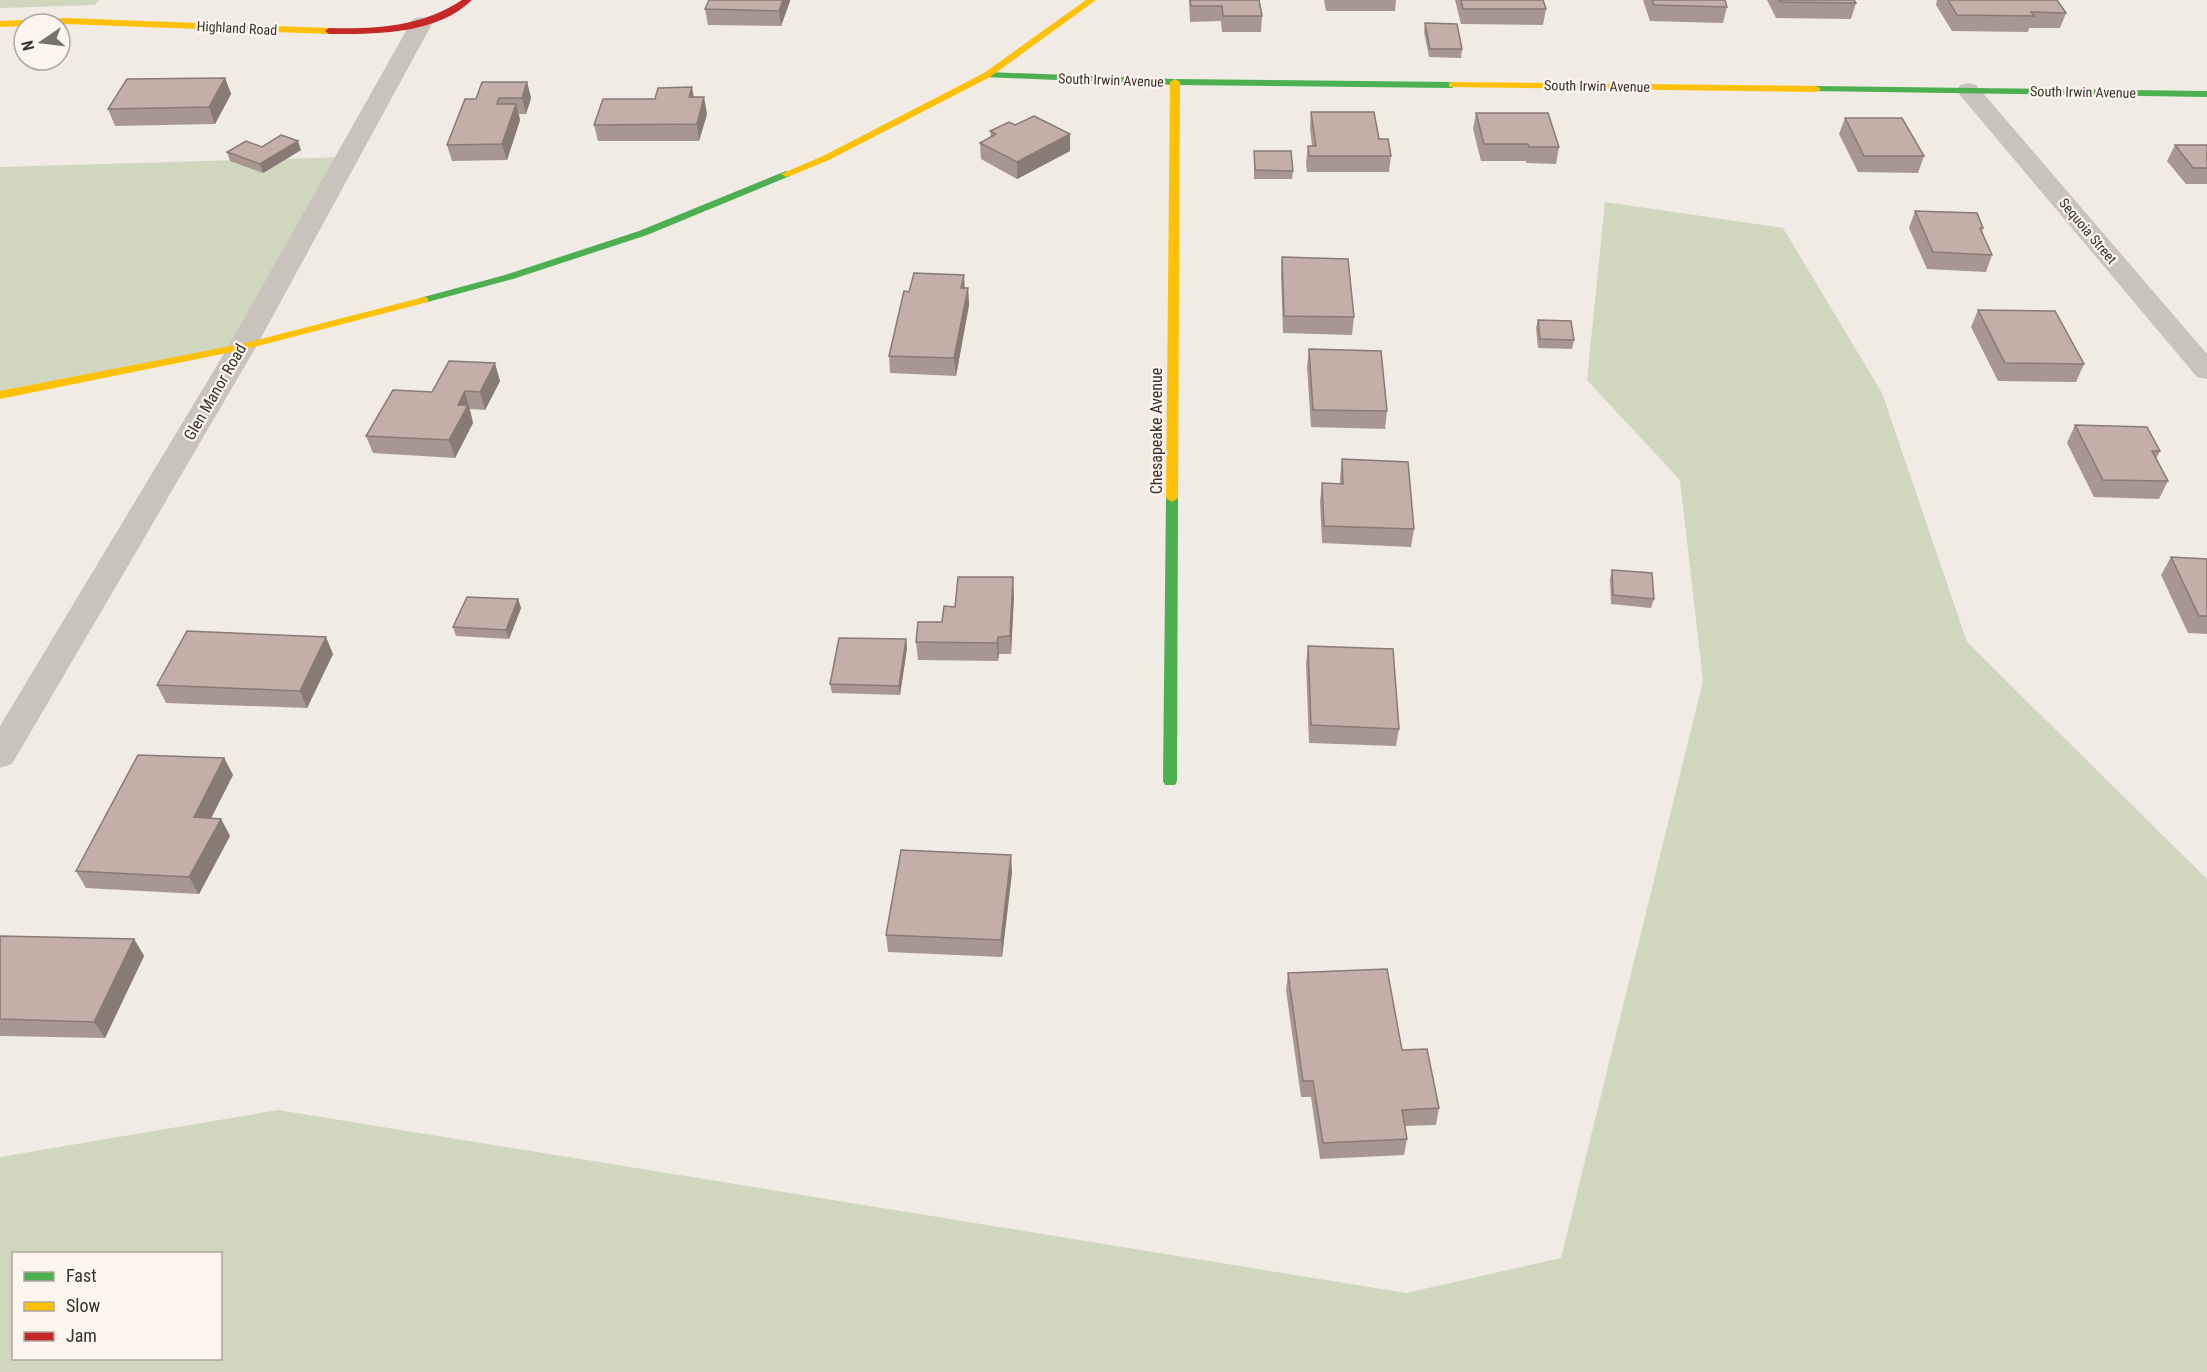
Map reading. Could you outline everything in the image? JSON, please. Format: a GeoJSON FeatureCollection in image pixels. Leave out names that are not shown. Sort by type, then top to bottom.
{"type":"FeatureCollection","features":[{"type":"Feature","properties":{"kind":"street","name":"Highland Road"},"geometry":{"type":"LineString","coordinates":[[0,24],[66,21],[327,32],[393,30],[422,24],[442,16],[468,0]]}},
{"type":"Feature","properties":{"kind":"street"},"geometry":{"type":"LineString","coordinates":[[0,395],[242,347],[509,277],[644,233],[826,158],[987,75],[1092,0]]}},
{"type":"Feature","properties":{"kind":"street","name":"Glen Manor Road"},"geometry":{"type":"LineString","coordinates":[[0,755],[242,347],[422,24]]}},
{"type":"Feature","properties":{"kind":"street","name":"South Irwin Avenue"},"geometry":{"type":"LineString","coordinates":[[987,75],[1175,82],[2207,94]]}},
{"type":"Feature","properties":{"kind":"street","name":"Chesapeake Avenue"},"geometry":{"type":"LineString","coordinates":[[1170,781],[1175,82]]}},
{"type":"Feature","properties":{"kind":"street","name":"Sequoia Street"},"geometry":{"type":"LineString","coordinates":[[1968,90],[2207,371]]}},
{"type":"Feature","properties":{"kind":"green space"},"geometry":{"type":"Polygon","coordinates":[[[0,0],[99,0],[95,5],[0,8],[0,0]]]}},
{"type":"Feature","properties":{"kind":"green space"},"geometry":{"type":"Polygon","coordinates":[[[346,157],[242,347],[0,395],[0,167],[346,157]]]}},
{"type":"Feature","properties":{"kind":"green space"},"geometry":{"type":"Polygon","coordinates":[[[1605,202],[1783,228],[1882,393],[1967,642],[2207,879],[2207,1372],[0,1372],[0,1157],[278,1110],[1406,1293],[1561,1258],[1703,681],[1680,480],[1587,380],[1605,202]]]}},
{"type":"Feature","properties":{"kind":"building"},"geometry":{"type":"Polygon","coordinates":[[[709,0],[783,0],[779,11],[705,9],[709,0]]]}},
{"type":"Feature","properties":{"kind":"building"},"geometry":{"type":"Polygon","coordinates":[[[1190,0],[1259,0],[1262,16],[1223,16],[1222,6],[1191,6],[1190,0]]]}},
{"type":"Feature","properties":{"kind":"building"},"geometry":{"type":"Polygon","coordinates":[[[1461,0],[1543,0],[1546,9],[1463,9],[1461,0]]]}},
{"type":"Feature","properties":{"kind":"building"},"geometry":{"type":"Polygon","coordinates":[[[1652,0],[1725,0],[1727,7],[1654,5],[1652,0]]]}},
{"type":"Feature","properties":{"kind":"building"},"geometry":{"type":"Polygon","coordinates":[[[1779,0],[1854,0],[1856,3],[1780,2],[1779,0]]]}},
{"type":"Feature","properties":{"kind":"building"},"geometry":{"type":"Polygon","coordinates":[[[1948,0],[2057,0],[2066,13],[2031,12],[2034,16],[1957,15],[1948,0]]]}},
{"type":"Feature","properties":{"kind":"building"},"geometry":{"type":"Polygon","coordinates":[[[1425,23],[1457,24],[1462,49],[1430,49],[1425,23]]]}},
{"type":"Feature","properties":{"kind":"building"},"geometry":{"type":"Polygon","coordinates":[[[225,78],[209,107],[108,109],[127,79],[225,78]]]}},
{"type":"Feature","properties":{"kind":"building"},"geometry":{"type":"Polygon","coordinates":[[[482,82],[527,82],[522,98],[499,98],[497,104],[516,104],[502,144],[447,145],[465,99],[476,99],[482,82]]]}},
{"type":"Feature","properties":{"kind":"building"},"geometry":{"type":"Polygon","coordinates":[[[692,87],[689,97],[704,97],[697,124],[594,125],[603,99],[655,99],[658,88],[692,87]]]}},
{"type":"Feature","properties":{"kind":"building"},"geometry":{"type":"Polygon","coordinates":[[[1311,112],[1374,112],[1379,139],[1388,139],[1391,156],[1309,156],[1308,146],[1316,146],[1311,112]]]}},
{"type":"Feature","properties":{"kind":"building"},"geometry":{"type":"Polygon","coordinates":[[[1476,113],[1548,113],[1559,147],[1484,144],[1476,113]]]}},
{"type":"Feature","properties":{"kind":"building"},"geometry":{"type":"Polygon","coordinates":[[[1034,116],[1070,134],[1017,162],[980,143],[996,134],[990,131],[1009,122],[1015,125],[1034,116]]]}},
{"type":"Feature","properties":{"kind":"building"},"geometry":{"type":"Polygon","coordinates":[[[1845,118],[1902,118],[1924,156],[1864,156],[1845,118]]]}},
{"type":"Feature","properties":{"kind":"building"},"geometry":{"type":"Polygon","coordinates":[[[281,135],[298,141],[260,164],[227,152],[246,141],[262,147],[281,135]]]}},
{"type":"Feature","properties":{"kind":"building"},"geometry":{"type":"Polygon","coordinates":[[[2175,145],[2207,145],[2207,168],[2193,168],[2175,145]]]}},
{"type":"Feature","properties":{"kind":"building"},"geometry":{"type":"Polygon","coordinates":[[[1254,151],[1291,151],[1293,171],[1255,170],[1254,151]]]}},
{"type":"Feature","properties":{"kind":"building"},"geometry":{"type":"Polygon","coordinates":[[[1915,211],[1977,213],[1983,228],[1980,228],[1992,255],[1933,252],[1915,211]]]}},
{"type":"Feature","properties":{"kind":"building"},"geometry":{"type":"Polygon","coordinates":[[[1282,257],[1348,259],[1354,317],[1284,316],[1282,257]]]}},
{"type":"Feature","properties":{"kind":"building"},"geometry":{"type":"Polygon","coordinates":[[[914,273],[964,275],[961,288],[968,288],[954,358],[889,356],[904,291],[909,292],[914,273]]]}},
{"type":"Feature","properties":{"kind":"building"},"geometry":{"type":"Polygon","coordinates":[[[1978,310],[2055,311],[2084,364],[2005,363],[1978,310]]]}},
{"type":"Feature","properties":{"kind":"building"},"geometry":{"type":"Polygon","coordinates":[[[1538,320],[1571,321],[1574,340],[1540,339],[1538,320]]]}},
{"type":"Feature","properties":{"kind":"building"},"geometry":{"type":"Polygon","coordinates":[[[1309,349],[1381,351],[1387,411],[1313,410],[1309,349]]]}},
{"type":"Feature","properties":{"kind":"building"},"geometry":{"type":"Polygon","coordinates":[[[449,361],[495,363],[480,392],[465,391],[458,405],[468,405],[449,440],[366,436],[393,390],[432,392],[449,361]]]}},
{"type":"Feature","properties":{"kind":"building"},"geometry":{"type":"Polygon","coordinates":[[[2075,425],[2147,427],[2160,451],[2152,451],[2168,481],[2103,480],[2075,425]]]}},
{"type":"Feature","properties":{"kind":"building"},"geometry":{"type":"Polygon","coordinates":[[[1342,459],[1408,462],[1414,529],[1324,526],[1322,483],[1343,484],[1342,459]]]}},
{"type":"Feature","properties":{"kind":"building"},"geometry":{"type":"Polygon","coordinates":[[[2171,557],[2207,559],[2207,616],[2199,616],[2171,557]]]}},
{"type":"Feature","properties":{"kind":"building"},"geometry":{"type":"Polygon","coordinates":[[[1612,570],[1652,573],[1654,599],[1613,595],[1612,570]]]}},
{"type":"Feature","properties":{"kind":"building"},"geometry":{"type":"Polygon","coordinates":[[[958,577],[1013,577],[1010,636],[998,637],[997,643],[916,642],[918,622],[942,622],[944,606],[955,607],[958,577]]]}},
{"type":"Feature","properties":{"kind":"building"},"geometry":{"type":"Polygon","coordinates":[[[467,597],[518,599],[506,630],[453,627],[467,597]]]}},
{"type":"Feature","properties":{"kind":"building"},"geometry":{"type":"Polygon","coordinates":[[[187,631],[326,637],[300,691],[157,685],[187,631]]]}},
{"type":"Feature","properties":{"kind":"building"},"geometry":{"type":"Polygon","coordinates":[[[839,638],[906,639],[899,686],[830,684],[839,638]]]}},
{"type":"Feature","properties":{"kind":"building"},"geometry":{"type":"Polygon","coordinates":[[[1308,646],[1393,649],[1399,729],[1311,725],[1308,646]]]}},
{"type":"Feature","properties":{"kind":"building"},"geometry":{"type":"Polygon","coordinates":[[[138,755],[224,758],[194,817],[221,819],[189,877],[76,871],[138,755]]]}},
{"type":"Feature","properties":{"kind":"building"},"geometry":{"type":"Polygon","coordinates":[[[901,850],[1011,855],[1001,940],[886,935],[901,850]]]}},
{"type":"Feature","properties":{"kind":"building"},"geometry":{"type":"Polygon","coordinates":[[[0,936],[134,939],[94,1022],[0,1019],[0,936]]]}},
{"type":"Feature","properties":{"kind":"building"},"geometry":{"type":"Polygon","coordinates":[[[1387,969],[1402,1050],[1427,1049],[1439,1108],[1402,1110],[1407,1139],[1323,1143],[1313,1081],[1303,1081],[1288,973],[1387,969]]]}},
{"type":"Feature","properties":{"kind":"traffic: fast"},"geometry":{"type":"LineString","coordinates":[[987,75],[1175,82],[1452,85]]}},
{"type":"Feature","properties":{"kind":"traffic: fast"},"geometry":{"type":"LineString","coordinates":[[1816,89],[2207,94]]}},
{"type":"Feature","properties":{"kind":"traffic: fast"},"geometry":{"type":"LineString","coordinates":[[424,300],[509,277],[643,233],[786,174]]}},
{"type":"Feature","properties":{"kind":"traffic: fast"},"geometry":{"type":"LineString","coordinates":[[1170,781],[1172,498]]}},
{"type":"Feature","properties":{"kind":"traffic: slow"},"geometry":{"type":"LineString","coordinates":[[786,174],[826,158],[987,75],[1092,0]]}},
{"type":"Feature","properties":{"kind":"traffic: slow"},"geometry":{"type":"LineString","coordinates":[[0,24],[66,21],[329,31]]}},
{"type":"Feature","properties":{"kind":"traffic: slow"},"geometry":{"type":"LineString","coordinates":[[1172,498],[1175,82]]}},
{"type":"Feature","properties":{"kind":"traffic: slow"},"geometry":{"type":"LineString","coordinates":[[1452,85],[1816,89]]}},
{"type":"Feature","properties":{"kind":"traffic: slow"},"geometry":{"type":"LineString","coordinates":[[0,395],[242,347],[424,300]]}},
{"type":"Feature","properties":{"kind":"traffic: jam"},"geometry":{"type":"LineString","coordinates":[[329,31],[402,28],[436,18],[468,0]]}}]}
